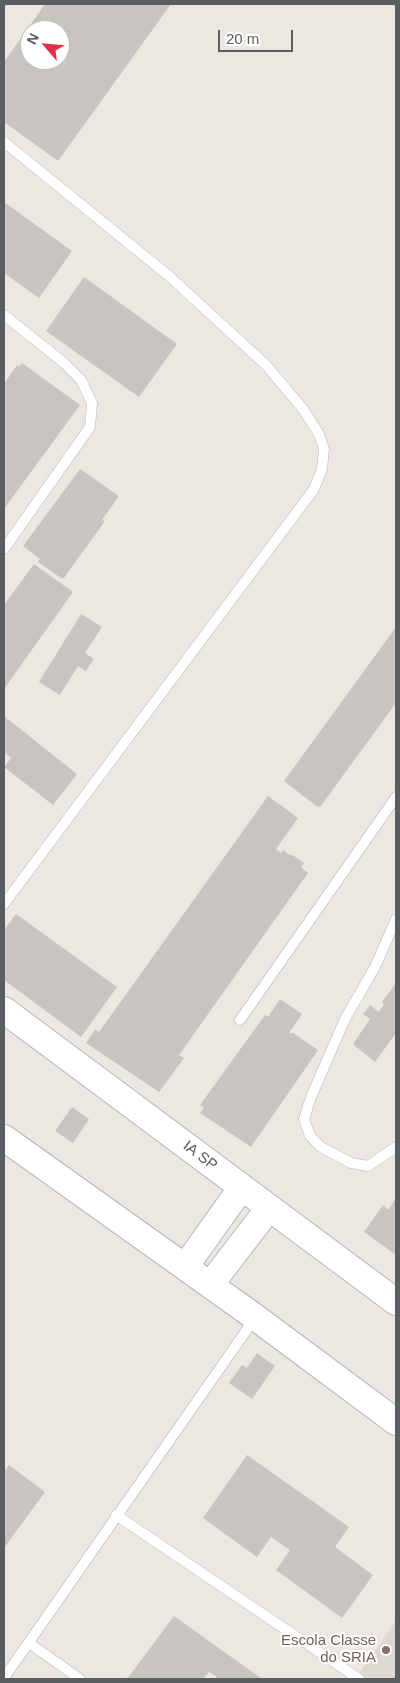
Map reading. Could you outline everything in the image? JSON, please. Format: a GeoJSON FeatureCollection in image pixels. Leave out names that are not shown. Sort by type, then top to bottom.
{"type":"FeatureCollection","features":[{"type":"Feature","properties":{"kind":"street","name":"IA SP"},"geometry":{"type":"LineString","coordinates":[[4,1010],[396,1302]]}},
{"type":"Feature","properties":{"kind":"street"},"geometry":{"type":"LineString","coordinates":[[4,1138],[255,1317],[396,1422]]}},
{"type":"Feature","properties":{"kind":"street"},"geometry":{"type":"LineString","coordinates":[[185,1267],[242,1188]]}},
{"type":"Feature","properties":{"kind":"street"},"geometry":{"type":"LineString","coordinates":[[210,1285],[269,1208]]}},
{"type":"Feature","properties":{"kind":"lane"},"geometry":{"type":"LineString","coordinates":[[4,142],[169,276],[266,365],[303,408],[319,434],[324,450],[322,469],[314,489],[4,904]]}},
{"type":"Feature","properties":{"kind":"lane"},"geometry":{"type":"LineString","coordinates":[[4,315],[63,362],[81,380],[92,403],[90,427],[4,550]]}},
{"type":"Feature","properties":{"kind":"lane"},"geometry":{"type":"LineString","coordinates":[[240,1020],[396,797]]}},
{"type":"Feature","properties":{"kind":"lane"},"geometry":{"type":"LineString","coordinates":[[396,919],[375,967],[345,1019],[310,1097],[304,1119],[310,1136],[321,1147],[352,1163],[368,1166],[396,1147]]}},
{"type":"Feature","properties":{"kind":"lane"},"geometry":{"type":"LineString","coordinates":[[4,1678],[255,1317]]}},
{"type":"Feature","properties":{"kind":"lane"},"geometry":{"type":"LineString","coordinates":[[116,1515],[358,1679]]}},
{"type":"Feature","properties":{"kind":"lane"},"geometry":{"type":"LineString","coordinates":[[29,1643],[80,1679]]}},
{"type":"Feature","properties":{"kind":"shaded area","name":"Escola Classe do SRIA"},"geometry":{"type":"Polygon","coordinates":[[[396,1621],[396,1679],[355,1679],[396,1621]]]}},
{"type":"Feature","properties":{"kind":"building"},"geometry":{"type":"Polygon","coordinates":[[[45,4],[171,4],[58,161],[4,122],[4,62],[20,39],[20,70],[70,70],[70,20],[34,20],[45,4]]]}},
{"type":"Feature","properties":{"kind":"building"},"geometry":{"type":"Polygon","coordinates":[[[4,202],[72,251],[39,298],[4,273],[4,202]]]}},
{"type":"Feature","properties":{"kind":"building"},"geometry":{"type":"Polygon","coordinates":[[[84,277],[177,344],[139,397],[46,331],[84,277]]]}},
{"type":"Feature","properties":{"kind":"building"},"geometry":{"type":"Polygon","coordinates":[[[22,363],[80,405],[4,509],[4,384],[17,365],[19,367],[22,363]]]}},
{"type":"Feature","properties":{"kind":"building"},"geometry":{"type":"Polygon","coordinates":[[[80,469],[119,496],[102,520],[105,521],[64,578],[61,578],[38,562],[40,559],[23,546],[80,469]]]}},
{"type":"Feature","properties":{"kind":"building"},"geometry":{"type":"Polygon","coordinates":[[[34,564],[73,592],[4,689],[4,605],[34,564]]]}},
{"type":"Feature","properties":{"kind":"building"},"geometry":{"type":"Polygon","coordinates":[[[81,614],[102,627],[85,653],[94,659],[86,671],[78,666],[60,695],[39,682],[81,614]]]}},
{"type":"Feature","properties":{"kind":"building"},"geometry":{"type":"Polygon","coordinates":[[[396,627],[396,703],[320,807],[316,806],[284,781],[396,627]]]}},
{"type":"Feature","properties":{"kind":"building"},"geometry":{"type":"Polygon","coordinates":[[[4,716],[77,774],[53,805],[4,767],[11,758],[4,752],[4,716]]]}},
{"type":"Feature","properties":{"kind":"building"},"geometry":{"type":"Polygon","coordinates":[[[268,796],[298,818],[276,849],[281,853],[283,850],[291,854],[304,863],[301,867],[308,873],[179,1055],[184,1058],[159,1092],[86,1043],[95,1030],[99,1032],[268,796]]]}},
{"type":"Feature","properties":{"kind":"building"},"geometry":{"type":"Polygon","coordinates":[[[16,914],[117,987],[81,1037],[4,980],[4,930],[16,914]]]}},
{"type":"Feature","properties":{"kind":"building"},"geometry":{"type":"Polygon","coordinates":[[[396,983],[396,1033],[375,1062],[353,1044],[370,1019],[363,1014],[370,1005],[379,1012],[384,1004],[382,1002],[396,983]]]}},
{"type":"Feature","properties":{"kind":"building"},"geometry":{"type":"Polygon","coordinates":[[[280,999],[302,1014],[289,1033],[293,1033],[318,1050],[251,1147],[200,1113],[204,1108],[200,1105],[265,1015],[268,1017],[280,999]]]}},
{"type":"Feature","properties":{"kind":"building"},"geometry":{"type":"Polygon","coordinates":[[[72,1107],[89,1119],[73,1143],[55,1131],[72,1107]]]}},
{"type":"Feature","properties":{"kind":"building"},"geometry":{"type":"Polygon","coordinates":[[[396,1198],[396,1255],[364,1232],[383,1205],[388,1210],[396,1198]]]}},
{"type":"Feature","properties":{"kind":"building"},"geometry":{"type":"Polygon","coordinates":[[[257,1353],[275,1366],[252,1399],[229,1383],[242,1365],[247,1368],[257,1353]]]}},
{"type":"Feature","properties":{"kind":"building"},"geometry":{"type":"Polygon","coordinates":[[[247,1455],[349,1527],[335,1547],[373,1575],[342,1618],[276,1570],[290,1550],[271,1537],[257,1557],[203,1518],[247,1455]]]}},
{"type":"Feature","properties":{"kind":"building"},"geometry":{"type":"Polygon","coordinates":[[[9,1465],[45,1492],[4,1548],[4,1472],[9,1465]]]}},
{"type":"Feature","properties":{"kind":"building"},"geometry":{"type":"Polygon","coordinates":[[[174,1616],[262,1679],[215,1679],[217,1677],[209,1672],[203,1679],[127,1679],[174,1616]]]}},
{"type":"Feature","properties":{"kind":"place","name":"Escola Classe do SRIA"},"geometry":{"type":"Point","coordinates":[386,1650]}}]}
